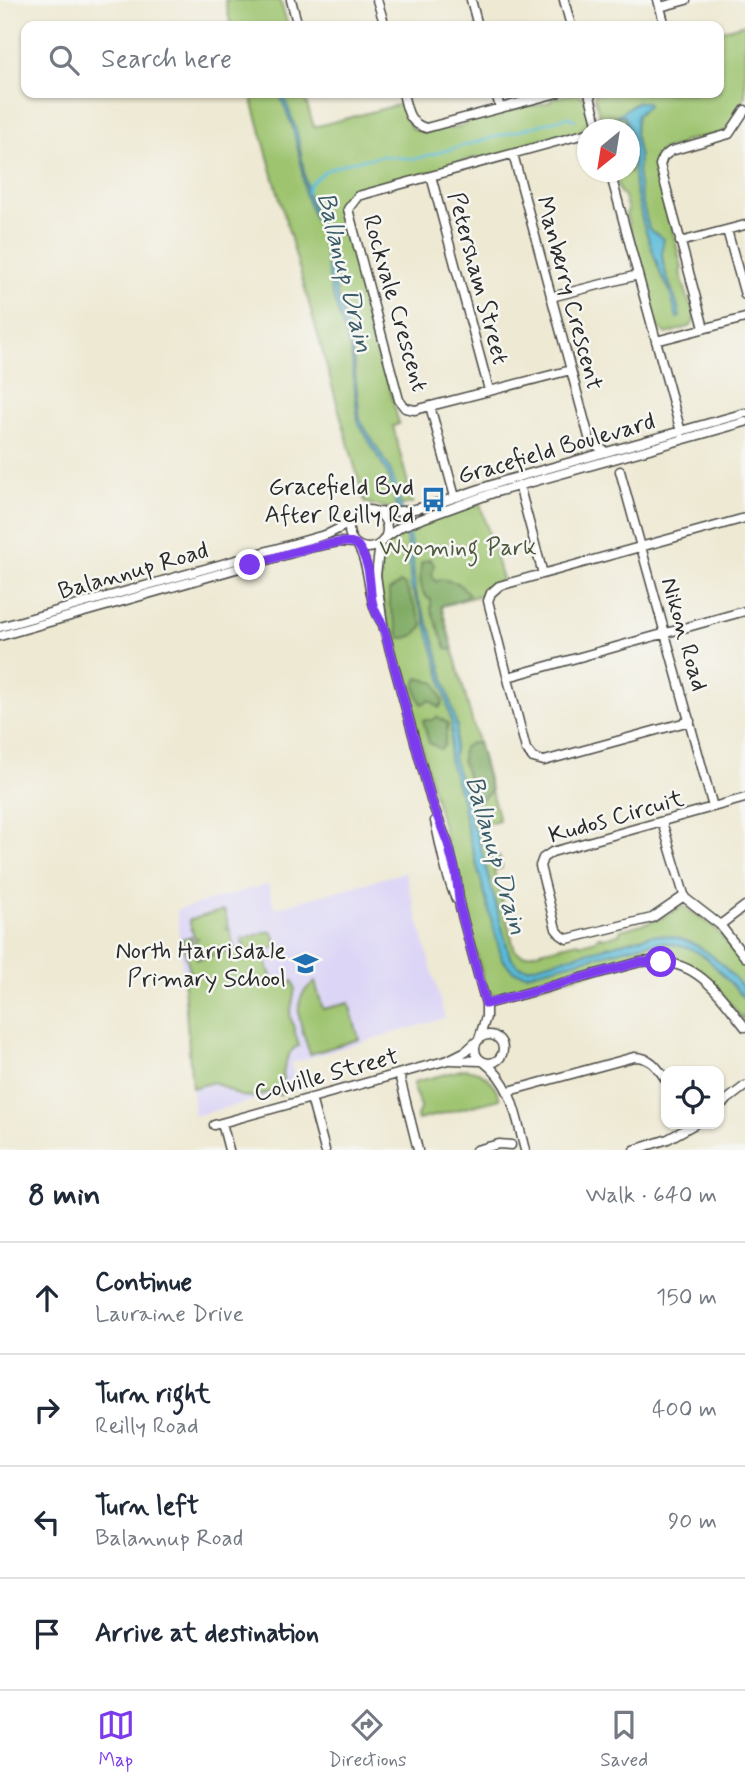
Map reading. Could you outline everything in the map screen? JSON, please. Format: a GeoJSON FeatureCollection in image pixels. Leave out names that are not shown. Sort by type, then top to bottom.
{"type":"FeatureCollection","features":[{"type":"Feature","properties":{"kind":"street"},"geometry":{"type":"LineString","coordinates":[[291,0],[297,21]]}},
{"type":"Feature","properties":{"kind":"street"},"geometry":{"type":"LineString","coordinates":[[377,0],[383,21]]}},
{"type":"Feature","properties":{"kind":"street"},"geometry":{"type":"LineString","coordinates":[[471,0],[477,21]]}},
{"type":"Feature","properties":{"kind":"street"},"geometry":{"type":"LineString","coordinates":[[564,0],[570,21]]}},
{"type":"Feature","properties":{"kind":"street"},"geometry":{"type":"LineString","coordinates":[[664,21],[659,4],[686,0]]}},
{"type":"Feature","properties":{"kind":"street"},"geometry":{"type":"LineString","coordinates":[[404,98],[409,117],[426,128],[539,98]]}},
{"type":"Feature","properties":{"kind":"street"},"geometry":{"type":"LineString","coordinates":[[497,98],[500,108]]}},
{"type":"Feature","properties":{"kind":"street"},"geometry":{"type":"LineString","coordinates":[[590,98],[596,119]]}},
{"type":"Feature","properties":{"kind":"street"},"geometry":{"type":"LineString","coordinates":[[704,328],[660,170],[661,161],[671,151],[729,134],[745,110]]}},
{"type":"Feature","properties":{"kind":"street","name":"Rockvale Crescent"},"geometry":{"type":"LineString","coordinates":[[571,370],[411,410],[400,402],[348,209],[350,203],[358,197],[577,136]]}},
{"type":"Feature","properties":{"kind":"street","name":"Manberry Crescent"},"geometry":{"type":"LineString","coordinates":[[513,154],[590,441]]}},
{"type":"Feature","properties":{"kind":"street","name":"Petersham Street"},"geometry":{"type":"LineString","coordinates":[[431,176],[489,390]]}},
{"type":"Feature","properties":{"kind":"street"},"geometry":{"type":"LineString","coordinates":[[613,182],[681,432]]}},
{"type":"Feature","properties":{"kind":"street"},"geometry":{"type":"LineString","coordinates":[[680,242],[745,225]]}},
{"type":"Feature","properties":{"kind":"street"},"geometry":{"type":"LineString","coordinates":[[727,230],[745,295]]}},
{"type":"Feature","properties":{"kind":"street"},"geometry":{"type":"LineString","coordinates":[[551,297],[638,275]]}},
{"type":"Feature","properties":{"kind":"street"},"geometry":{"type":"LineString","coordinates":[[656,341],[745,318]]}},
{"type":"Feature","properties":{"kind":"street"},"geometry":{"type":"LineString","coordinates":[[430,406],[455,497]]}},
{"type":"Feature","properties":{"kind":"street","name":"Gracefield Boulevard"},"geometry":{"type":"LineString","coordinates":[[377,512],[408,512],[582,458],[745,413]]}},
{"type":"Feature","properties":{"kind":"street","name":"Gracefield Boulevard"},"geometry":{"type":"LineString","coordinates":[[383,541],[402,526],[519,485],[745,422]]}},
{"type":"Feature","properties":{"kind":"street"},"geometry":{"type":"LineString","coordinates":[[582,458],[590,441],[606,452]]}},
{"type":"Feature","properties":{"kind":"street"},"geometry":{"type":"LineString","coordinates":[[604,463],[620,471],[625,456]]}},
{"type":"Feature","properties":{"kind":"street","name":"Nikon Road"},"geometry":{"type":"LineString","coordinates":[[620,471],[713,807]]}},
{"type":"Feature","properties":{"kind":"street"},"geometry":{"type":"LineString","coordinates":[[519,485],[543,574]]}},
{"type":"Feature","properties":{"kind":"street"},"geometry":{"type":"LineString","coordinates":[[383,625],[370,599],[367,566],[349,533],[353,517],[364,510],[377,512],[387,524],[376,575],[383,625],[432,803],[446,875],[460,908],[486,1004],[486,1017],[475,1050],[483,1062],[503,1080],[509,1091],[525,1150]]}},
{"type":"Feature","properties":{"kind":"street","name":"Balannup Road"},"geometry":{"type":"LineString","coordinates":[[0,627],[328,534],[353,517]]}},
{"type":"Feature","properties":{"kind":"street"},"geometry":{"type":"LineString","coordinates":[[690,721],[544,761],[537,760],[526,749],[488,608],[489,597],[499,586],[745,517]]}},
{"type":"Feature","properties":{"kind":"street"},"geometry":{"type":"LineString","coordinates":[[356,544],[370,548],[383,541]]}},
{"type":"Feature","properties":{"kind":"street","name":"Balannup Road"},"geometry":{"type":"LineString","coordinates":[[0,636],[313,547],[338,542],[356,544]]}},
{"type":"Feature","properties":{"kind":"street"},"geometry":{"type":"LineString","coordinates":[[508,677],[745,611]]}},
{"type":"Feature","properties":{"kind":"street","name":"Kudos Circuit"},"geometry":{"type":"LineString","coordinates":[[684,896],[652,918],[567,939],[556,929],[541,873],[543,858],[552,852],[745,798]]}},
{"type":"Feature","properties":{"kind":"street"},"geometry":{"type":"LineString","coordinates":[[662,822],[684,896],[695,908],[720,925],[745,957]]}},
{"type":"Feature","properties":{"kind":"street"},"geometry":{"type":"LineString","coordinates":[[720,925],[745,906]]}},
{"type":"Feature","properties":{"kind":"street"},"geometry":{"type":"LineString","coordinates":[[486,1004],[640,962],[656,961],[679,965],[703,978],[745,1027]]}},
{"type":"Feature","properties":{"kind":"street"},"geometry":{"type":"LineString","coordinates":[[486,1017],[503,1046],[503,1080]]}},
{"type":"Feature","properties":{"kind":"street"},"geometry":{"type":"LineString","coordinates":[[478,1040],[489,1035],[497,1038]]}},
{"type":"Feature","properties":{"kind":"street","name":"Colville Street"},"geometry":{"type":"LineString","coordinates":[[229,1150],[218,1124],[449,1060],[466,1051],[478,1040]]}},
{"type":"Feature","properties":{"kind":"street"},"geometry":{"type":"LineString","coordinates":[[483,1062],[495,1062],[502,1054]]}},
{"type":"Feature","properties":{"kind":"street"},"geometry":{"type":"LineString","coordinates":[[509,1091],[634,1057],[651,1061],[661,1074]]}},
{"type":"Feature","properties":{"kind":"street","name":"Colville Street"},"geometry":{"type":"LineString","coordinates":[[449,1060],[483,1062]]}},
{"type":"Feature","properties":{"kind":"street"},"geometry":{"type":"LineString","coordinates":[[399,1074],[418,1150]]}},
{"type":"Feature","properties":{"kind":"street"},"geometry":{"type":"LineString","coordinates":[[724,1102],[745,1086]]}},
{"type":"Feature","properties":{"kind":"street"},"geometry":{"type":"LineString","coordinates":[[311,1098],[325,1150]]}},
{"type":"Feature","properties":{"kind":"street"},"geometry":{"type":"LineString","coordinates":[[634,1150],[668,1139],[686,1129]]}},
{"type":"Feature","properties":{"kind":"street"},"geometry":{"type":"LineString","coordinates":[[476,1150],[499,1144],[510,1148],[520,1133]]}},
{"type":"Feature","properties":{"kind":"shaded area","name":"North Harrisdale Primary School"},"geometry":{"type":"Polygon","coordinates":[[[405,872],[445,1018],[291,1063],[297,1089],[194,1116],[177,910],[268,884],[275,908],[405,872]]]}},
{"type":"Feature","properties":{"kind":"green space"},"geometry":{"type":"Polygon","coordinates":[[[225,0],[280,0],[286,21],[230,21],[225,0]]]}},
{"type":"Feature","properties":{"kind":"green space"},"geometry":{"type":"Polygon","coordinates":[[[745,24],[745,97],[734,116],[735,120],[722,134],[683,141],[681,145],[662,150],[655,159],[682,268],[680,272],[695,314],[691,326],[667,334],[656,326],[626,214],[628,210],[617,182],[640,182],[640,119],[600,119],[595,98],[724,98],[724,30],[745,24]]]}},
{"type":"Feature","properties":{"kind":"green space"},"geometry":{"type":"Polygon","coordinates":[[[251,98],[305,98],[314,127],[401,104],[411,128],[425,133],[465,125],[468,121],[531,104],[534,106],[550,102],[552,98],[584,98],[591,119],[577,119],[577,133],[540,140],[537,144],[483,159],[478,157],[354,193],[344,203],[343,210],[399,424],[393,426],[413,503],[388,508],[365,503],[251,98]]]}},
{"type":"Feature","properties":{"kind":"green space","name":"Wyoming Park"},"geometry":{"type":"Polygon","coordinates":[[[480,503],[502,579],[484,594],[441,606],[499,820],[482,825],[490,858],[499,856],[502,868],[494,870],[515,951],[524,955],[578,942],[582,944],[596,940],[599,936],[604,938],[619,934],[621,930],[659,919],[683,906],[712,925],[745,963],[745,1022],[710,979],[695,968],[675,961],[643,959],[496,997],[486,989],[380,590],[382,556],[391,537],[428,518],[480,503]]]}},
{"type":"Feature","properties":{"kind":"green space"},"geometry":{"type":"Polygon","coordinates":[[[430,559],[434,565],[432,575],[436,582],[441,579],[458,583],[469,594],[458,601],[441,606],[453,649],[450,650],[446,648],[431,609],[431,600],[424,594],[421,584],[421,563],[430,559]]]}},
{"type":"Feature","properties":{"kind":"green space"},"geometry":{"type":"Polygon","coordinates":[[[400,583],[405,585],[423,625],[408,638],[400,638],[389,603],[389,591],[400,583]]]}},
{"type":"Feature","properties":{"kind":"green space"},"geometry":{"type":"Polygon","coordinates":[[[418,678],[436,683],[443,702],[439,708],[430,700],[422,704],[416,691],[418,678]]]}},
{"type":"Feature","properties":{"kind":"green space"},"geometry":{"type":"Polygon","coordinates":[[[437,717],[448,723],[444,746],[441,749],[429,743],[423,720],[437,717]]]}},
{"type":"Feature","properties":{"kind":"green space"},"geometry":{"type":"Polygon","coordinates":[[[471,743],[478,743],[491,791],[476,804],[462,760],[463,748],[471,743]]]}},
{"type":"Feature","properties":{"kind":"green space"},"geometry":{"type":"Polygon","coordinates":[[[224,910],[229,927],[226,928],[230,930],[234,947],[199,957],[195,940],[198,938],[194,937],[189,920],[224,910]]]}},
{"type":"Feature","properties":{"kind":"green space"},"geometry":{"type":"Polygon","coordinates":[[[270,931],[277,947],[246,954],[242,939],[270,931]]]}},
{"type":"Feature","properties":{"kind":"green space"},"geometry":{"type":"Polygon","coordinates":[[[191,937],[197,960],[240,948],[246,959],[264,954],[274,986],[293,981],[295,989],[290,1015],[299,1046],[294,1048],[287,1059],[284,1093],[278,1095],[272,1091],[256,1097],[240,1096],[214,1082],[192,1088],[183,972],[190,970],[181,939],[191,937]]]}},
{"type":"Feature","properties":{"kind":"green space"},"geometry":{"type":"Polygon","coordinates":[[[315,982],[323,1009],[349,1003],[359,1039],[310,1054],[301,1025],[299,1006],[306,989],[315,982]]]}},
{"type":"Feature","properties":{"kind":"green space"},"geometry":{"type":"Polygon","coordinates":[[[465,1069],[488,1078],[500,1099],[418,1120],[421,1106],[414,1091],[414,1082],[465,1069]]]}},
{"type":"Feature","properties":{"kind":"water"},"geometry":{"type":"Polygon","coordinates":[[[281,98],[285,98],[297,132],[308,194],[324,234],[337,296],[352,342],[360,420],[390,469],[395,484],[412,548],[415,592],[432,633],[457,727],[453,758],[467,799],[472,827],[476,830],[510,957],[519,966],[528,968],[651,935],[666,936],[705,950],[726,968],[745,990],[745,999],[707,958],[690,948],[663,942],[645,944],[527,974],[513,971],[502,959],[449,759],[452,724],[423,614],[411,588],[408,546],[387,472],[358,422],[351,352],[332,293],[322,237],[305,194],[292,125],[281,98]]]}},
{"type":"Feature","properties":{"kind":"water"},"geometry":{"type":"Polygon","coordinates":[[[637,102],[646,102],[648,105],[637,115],[637,119],[625,119],[624,115],[612,119],[637,102]]]}},
{"type":"Feature","properties":{"kind":"water"},"geometry":{"type":"Polygon","coordinates":[[[635,182],[638,182],[649,229],[664,239],[664,269],[678,307],[680,317],[677,318],[669,289],[661,275],[643,223],[635,182]]]}},
{"type":"Feature","properties":{"kind":"waterway","name":"Ballanup Drain"},"geometry":{"type":"LineString","coordinates":[[307,193],[310,184],[327,170],[349,162],[382,156],[415,159],[568,117],[575,120]]}},
{"type":"Feature","properties":{"kind":"place","name":"Gracefield Bvd After Reilly Rd"},"geometry":{"type":"Point","coordinates":[434,500]}},
{"type":"Feature","properties":{"kind":"place","name":"North Harrisdale Primary School"},"geometry":{"type":"Point","coordinates":[306,964]}},
{"type":"Feature","properties":{"kind":"route"},"geometry":{"type":"LineString","coordinates":[[250,565],[338,542],[355,543],[362,552],[367,566],[370,599],[383,625],[431,800],[448,844],[456,874],[460,908],[486,1004],[640,962],[661,962]]}}]}
